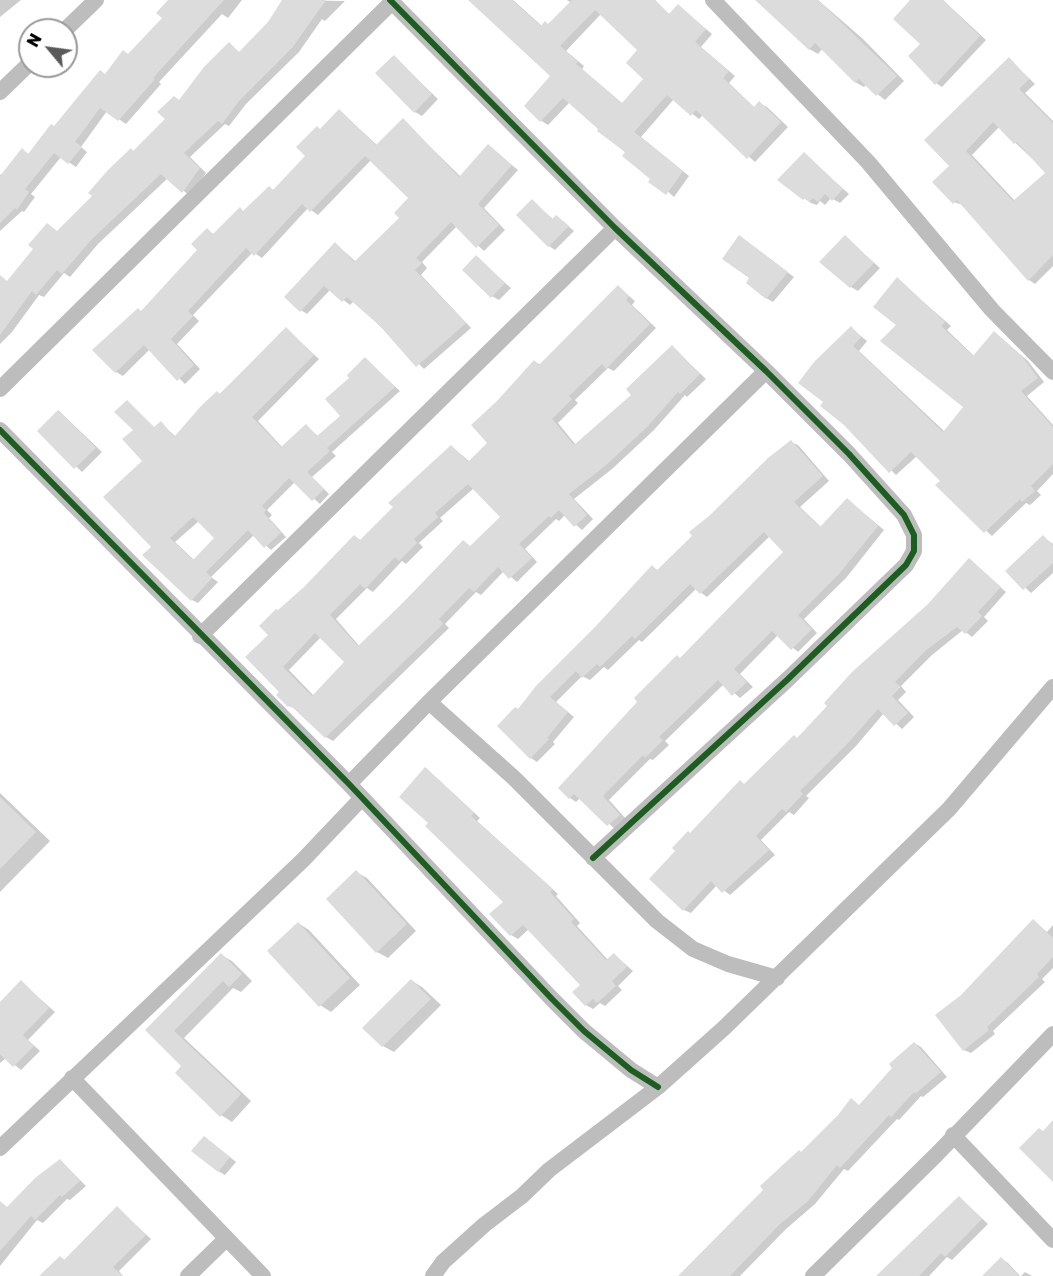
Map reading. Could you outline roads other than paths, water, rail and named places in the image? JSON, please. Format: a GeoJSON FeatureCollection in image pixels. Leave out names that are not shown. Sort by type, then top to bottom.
{"type":"FeatureCollection","features":[{"type":"Feature","properties":{"kind":"street"},"geometry":{"type":"LineString","coordinates":[[77,18],[96,0]]}},
{"type":"Feature","properties":{"kind":"street"},"geometry":{"type":"LineString","coordinates":[[713,0],[868,162],[992,310],[1053,372]]}},
{"type":"Feature","properties":{"kind":"street"},"geometry":{"type":"LineString","coordinates":[[0,389],[391,1],[615,228],[766,371],[849,454],[904,515],[915,535],[914,551],[906,565],[788,679],[593,858]]}},
{"type":"Feature","properties":{"kind":"street"},"geometry":{"type":"LineString","coordinates":[[0,92],[18,75]]}},
{"type":"Feature","properties":{"kind":"street"},"geometry":{"type":"LineString","coordinates":[[200,636],[615,228]]}},
{"type":"Feature","properties":{"kind":"street"},"geometry":{"type":"LineString","coordinates":[[348,784],[766,371]]}},
{"type":"Feature","properties":{"kind":"street"},"geometry":{"type":"LineString","coordinates":[[0,430],[348,784],[584,1031],[632,1070],[658,1087]]}},
{"type":"Feature","properties":{"kind":"street"},"geometry":{"type":"LineString","coordinates":[[433,1276],[443,1262],[484,1225],[522,1196],[549,1170],[658,1087],[777,978],[949,809],[1053,687]]}},
{"type":"Feature","properties":{"kind":"street"},"geometry":{"type":"LineString","coordinates":[[429,702],[514,778],[657,921],[693,949],[728,964],[777,978]]}},
{"type":"Feature","properties":{"kind":"street"},"geometry":{"type":"LineString","coordinates":[[0,1148],[303,860],[360,799]]}},
{"type":"Feature","properties":{"kind":"street"},"geometry":{"type":"LineString","coordinates":[[819,1274],[1053,1034]]}},
{"type":"Feature","properties":{"kind":"street"},"geometry":{"type":"LineString","coordinates":[[72,1078],[192,1199],[226,1239],[263,1276]]}},
{"type":"Feature","properties":{"kind":"street"},"geometry":{"type":"LineString","coordinates":[[953,1135],[1053,1240]]}},
{"type":"Feature","properties":{"kind":"street"},"geometry":{"type":"LineString","coordinates":[[188,1276],[226,1239]]}}]}
